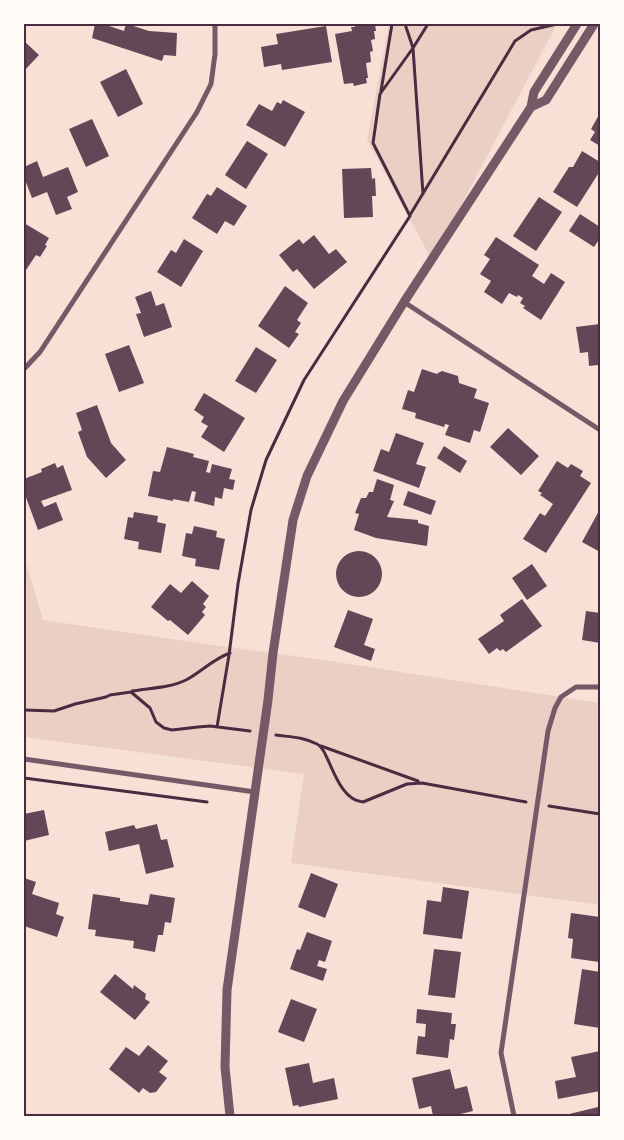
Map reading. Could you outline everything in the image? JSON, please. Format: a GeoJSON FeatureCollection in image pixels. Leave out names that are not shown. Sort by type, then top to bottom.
{"type":"FeatureCollection","features":[{"type":"Feature","properties":{"kind":"street"},"geometry":{"type":"LineString","coordinates":[[24,370],[40,352],[197,112],[211,84],[215,54],[215,24]]}},
{"type":"Feature","properties":{"kind":"street"},"geometry":{"type":"LineString","coordinates":[[230,1116],[225,1067],[227,990],[293,520],[307,476],[343,401],[404,302],[531,106],[534,92],[577,24]]}},
{"type":"Feature","properties":{"kind":"street"},"geometry":{"type":"LineString","coordinates":[[531,106],[546,100],[594,24]]}},
{"type":"Feature","properties":{"kind":"street"},"geometry":{"type":"LineString","coordinates":[[404,302],[600,430]]}},
{"type":"Feature","properties":{"kind":"street"},"geometry":{"type":"LineString","coordinates":[[514,1116],[501,1053],[548,732],[555,708],[561,697],[576,687],[600,687]]}},
{"type":"Feature","properties":{"kind":"street"},"geometry":{"type":"LineString","coordinates":[[24,759],[255,792]]}},
{"type":"Feature","properties":{"kind":"path"},"geometry":{"type":"LineString","coordinates":[[392,24],[373,143],[410,216]]}},
{"type":"Feature","properties":{"kind":"path"},"geometry":{"type":"LineString","coordinates":[[405,24],[413,48],[423,194]]}},
{"type":"Feature","properties":{"kind":"path"},"geometry":{"type":"LineString","coordinates":[[380,94],[428,24]]}},
{"type":"Feature","properties":{"kind":"path"},"geometry":{"type":"LineString","coordinates":[[217,727],[251,510],[266,460],[304,380],[410,216],[515,41],[531,30],[557,24]]}},
{"type":"Feature","properties":{"kind":"path"},"geometry":{"type":"LineString","coordinates":[[24,710],[54,711],[110,695],[174,685],[187,679],[220,656],[230,653]]}},
{"type":"Feature","properties":{"kind":"path"},"geometry":{"type":"LineString","coordinates":[[131,692],[150,708],[156,722],[164,728],[172,730],[217,727],[302,738],[422,783],[600,814]]}},
{"type":"Feature","properties":{"kind":"path"},"geometry":{"type":"LineString","coordinates":[[318,744],[325,753],[342,789],[348,796],[358,802],[363,802],[407,784],[422,783]]}},
{"type":"Feature","properties":{"kind":"path"},"geometry":{"type":"LineString","coordinates":[[24,778],[208,802]]}},
{"type":"Feature","properties":{"kind":"shaded area"},"geometry":{"type":"Polygon","coordinates":[[[389,24],[557,24],[432,260],[367,140],[389,24]]]}},
{"type":"Feature","properties":{"kind":"shaded area"},"geometry":{"type":"Polygon","coordinates":[[[24,555],[43,620],[318,659],[600,703],[600,905],[291,863],[304,774],[24,737],[24,555]]]}},
{"type":"Feature","properties":{"kind":"building"},"geometry":{"type":"Polygon","coordinates":[[[95,24],[103,24],[124,31],[127,24],[149,31],[177,33],[176,56],[164,55],[162,61],[92,38],[95,24]]]}},
{"type":"Feature","properties":{"kind":"building"},"geometry":{"type":"Polygon","coordinates":[[[354,24],[375,24],[376,31],[374,31],[375,39],[371,40],[373,51],[370,52],[371,62],[366,63],[367,83],[354,86],[353,83],[344,84],[335,34],[352,31],[351,27],[355,27],[354,24]]]}},
{"type":"Feature","properties":{"kind":"building"},"geometry":{"type":"Polygon","coordinates":[[[326,26],[332,62],[282,70],[281,64],[264,67],[261,47],[278,44],[276,34],[326,26]]]}},
{"type":"Feature","properties":{"kind":"building"},"geometry":{"type":"Polygon","coordinates":[[[24,41],[39,55],[24,71],[24,41]]]}},
{"type":"Feature","properties":{"kind":"building"},"geometry":{"type":"Polygon","coordinates":[[[126,69],[143,104],[118,117],[100,82],[126,69]]]}},
{"type":"Feature","properties":{"kind":"building"},"geometry":{"type":"Polygon","coordinates":[[[283,100],[305,112],[285,147],[246,125],[259,104],[272,111],[277,102],[281,104],[283,100]]]}},
{"type":"Feature","properties":{"kind":"building"},"geometry":{"type":"Polygon","coordinates":[[[600,113],[600,146],[590,140],[595,132],[591,129],[600,113]]]}},
{"type":"Feature","properties":{"kind":"building"},"geometry":{"type":"Polygon","coordinates":[[[92,119],[109,156],[86,167],[69,129],[92,119]]]}},
{"type":"Feature","properties":{"kind":"building"},"geometry":{"type":"Polygon","coordinates":[[[247,141],[268,154],[246,189],[225,175],[247,141]]]}},
{"type":"Feature","properties":{"kind":"building"},"geometry":{"type":"Polygon","coordinates":[[[582,151],[600,162],[600,171],[577,207],[553,192],[569,167],[573,167],[582,151]]]}},
{"type":"Feature","properties":{"kind":"building"},"geometry":{"type":"Polygon","coordinates":[[[37,161],[43,177],[68,167],[78,192],[67,197],[72,209],[56,215],[47,192],[32,198],[24,177],[24,167],[37,161]]]}},
{"type":"Feature","properties":{"kind":"building"},"geometry":{"type":"Polygon","coordinates":[[[371,168],[372,179],[375,178],[376,196],[372,196],[373,217],[344,218],[342,169],[371,168]]]}},
{"type":"Feature","properties":{"kind":"building"},"geometry":{"type":"Polygon","coordinates":[[[217,187],[247,206],[234,226],[225,221],[217,234],[192,218],[207,194],[211,196],[217,187]]]}},
{"type":"Feature","properties":{"kind":"building"},"geometry":{"type":"Polygon","coordinates":[[[539,197],[562,212],[536,251],[513,236],[539,197]]]}},
{"type":"Feature","properties":{"kind":"building"},"geometry":{"type":"Polygon","coordinates":[[[580,214],[600,227],[600,238],[594,247],[569,231],[580,214]]]}},
{"type":"Feature","properties":{"kind":"building"},"geometry":{"type":"Polygon","coordinates":[[[24,223],[49,238],[45,245],[47,246],[40,257],[36,255],[26,270],[24,269],[24,223]]]}},
{"type":"Feature","properties":{"kind":"building"},"geometry":{"type":"Polygon","coordinates":[[[314,235],[329,254],[336,249],[347,262],[314,289],[297,269],[293,272],[279,255],[299,239],[303,244],[314,235]]]}},
{"type":"Feature","properties":{"kind":"building"},"geometry":{"type":"Polygon","coordinates":[[[496,237],[539,265],[532,276],[544,284],[551,273],[565,282],[541,320],[523,308],[525,306],[520,303],[523,298],[518,295],[517,297],[509,293],[502,304],[484,292],[491,281],[480,274],[490,259],[484,255],[496,237]]]}},
{"type":"Feature","properties":{"kind":"building"},"geometry":{"type":"Polygon","coordinates":[[[184,239],[203,251],[181,287],[157,272],[171,250],[176,253],[184,239]]]}},
{"type":"Feature","properties":{"kind":"building"},"geometry":{"type":"Polygon","coordinates":[[[285,286],[308,303],[297,320],[301,323],[295,332],[299,334],[289,348],[258,326],[285,286]]]}},
{"type":"Feature","properties":{"kind":"building"},"geometry":{"type":"Polygon","coordinates":[[[151,291],[156,306],[164,303],[172,327],[144,337],[136,314],[141,313],[135,297],[151,291]]]}},
{"type":"Feature","properties":{"kind":"building"},"geometry":{"type":"Polygon","coordinates":[[[600,324],[599,371],[598,365],[589,366],[588,352],[580,353],[576,327],[600,324]]]}},
{"type":"Feature","properties":{"kind":"building"},"geometry":{"type":"Polygon","coordinates":[[[129,345],[144,383],[119,392],[105,354],[129,345]]]}},
{"type":"Feature","properties":{"kind":"building"},"geometry":{"type":"Polygon","coordinates":[[[256,347],[277,360],[256,393],[235,381],[256,347]]]}},
{"type":"Feature","properties":{"kind":"building"},"geometry":{"type":"Polygon","coordinates":[[[422,369],[437,374],[442,371],[458,376],[459,383],[477,389],[474,398],[489,403],[480,432],[474,430],[470,443],[445,435],[449,425],[445,424],[444,427],[415,418],[416,413],[402,409],[408,390],[414,392],[422,369]]]}},
{"type":"Feature","properties":{"kind":"building"},"geometry":{"type":"Polygon","coordinates":[[[204,393],[245,418],[224,452],[201,437],[208,426],[201,422],[204,417],[194,410],[204,393]]]}},
{"type":"Feature","properties":{"kind":"building"},"geometry":{"type":"Polygon","coordinates":[[[97,405],[111,443],[126,460],[106,478],[87,457],[78,432],[82,430],[76,413],[97,405]]]}},
{"type":"Feature","properties":{"kind":"building"},"geometry":{"type":"Polygon","coordinates":[[[508,428],[539,456],[521,475],[490,447],[508,428]]]}},
{"type":"Feature","properties":{"kind":"building"},"geometry":{"type":"Polygon","coordinates":[[[396,433],[424,443],[416,464],[426,467],[419,488],[373,471],[381,449],[389,452],[396,433]]]}},
{"type":"Feature","properties":{"kind":"building"},"geometry":{"type":"Polygon","coordinates":[[[444,446],[467,461],[460,473],[437,458],[444,446]]]}},
{"type":"Feature","properties":{"kind":"building"},"geometry":{"type":"Polygon","coordinates":[[[167,447],[194,454],[193,457],[209,461],[206,472],[210,473],[212,464],[232,469],[229,479],[235,480],[233,490],[224,488],[222,499],[215,497],[214,506],[194,501],[196,492],[192,491],[189,502],[148,496],[153,471],[160,472],[167,447]]]}},
{"type":"Feature","properties":{"kind":"building"},"geometry":{"type":"Polygon","coordinates":[[[557,461],[568,468],[571,464],[583,471],[580,476],[591,483],[546,553],[523,539],[540,513],[545,516],[553,504],[540,495],[542,493],[538,491],[557,461]]]}},
{"type":"Feature","properties":{"kind":"building"},"geometry":{"type":"Polygon","coordinates":[[[55,463],[57,468],[63,465],[72,490],[41,501],[44,507],[56,502],[63,520],[38,530],[24,492],[24,479],[42,472],[41,469],[55,463]]]}},
{"type":"Feature","properties":{"kind":"building"},"geometry":{"type":"Polygon","coordinates":[[[377,479],[394,485],[390,500],[394,501],[387,517],[418,520],[418,523],[429,526],[427,546],[376,538],[354,530],[359,514],[355,513],[361,498],[366,498],[369,492],[373,492],[377,479]]]}},
{"type":"Feature","properties":{"kind":"building"},"geometry":{"type":"Polygon","coordinates":[[[408,491],[436,501],[431,515],[403,505],[408,491]]]}},
{"type":"Feature","properties":{"kind":"building"},"geometry":{"type":"Polygon","coordinates":[[[600,509],[600,552],[582,542],[600,509]]]}},
{"type":"Feature","properties":{"kind":"building"},"geometry":{"type":"Polygon","coordinates":[[[134,512],[158,516],[157,522],[166,524],[161,553],[138,549],[139,542],[124,539],[128,517],[133,518],[134,512]]]}},
{"type":"Feature","properties":{"kind":"building"},"geometry":{"type":"Polygon","coordinates":[[[194,526],[217,531],[216,537],[225,539],[219,570],[195,566],[196,559],[182,556],[186,533],[192,534],[194,526]]]}},
{"type":"Feature","properties":{"kind":"building"},"geometry":{"type":"Polygon","coordinates":[[[359,551],[372,555],[378,561],[382,574],[378,587],[372,593],[359,597],[346,593],[340,587],[336,574],[340,561],[346,555],[359,551]]]}},
{"type":"Feature","properties":{"kind":"building"},"geometry":{"type":"Polygon","coordinates":[[[532,564],[547,586],[527,600],[512,578],[532,564]]]}},
{"type":"Feature","properties":{"kind":"building"},"geometry":{"type":"Polygon","coordinates":[[[192,581],[209,596],[203,604],[206,607],[202,612],[205,615],[188,635],[151,607],[170,584],[181,593],[192,581]]]}},
{"type":"Feature","properties":{"kind":"building"},"geometry":{"type":"Polygon","coordinates":[[[522,599],[542,626],[506,652],[503,649],[500,651],[497,648],[489,654],[478,639],[504,621],[500,615],[522,599]]]}},
{"type":"Feature","properties":{"kind":"building"},"geometry":{"type":"Polygon","coordinates":[[[348,610],[373,619],[364,645],[375,649],[371,661],[334,647],[348,610]]]}},
{"type":"Feature","properties":{"kind":"building"},"geometry":{"type":"Polygon","coordinates":[[[586,611],[600,613],[600,643],[582,640],[586,611]]]}},
{"type":"Feature","properties":{"kind":"building"},"geometry":{"type":"Polygon","coordinates":[[[44,810],[49,835],[24,841],[24,814],[44,810]]]}},
{"type":"Feature","properties":{"kind":"building"},"geometry":{"type":"Polygon","coordinates":[[[157,824],[161,840],[167,839],[174,867],[146,874],[139,844],[109,851],[105,832],[134,825],[136,829],[157,824]]]}},
{"type":"Feature","properties":{"kind":"building"},"geometry":{"type":"Polygon","coordinates":[[[311,873],[338,884],[325,918],[298,907],[311,873]]]}},
{"type":"Feature","properties":{"kind":"building"},"geometry":{"type":"Polygon","coordinates":[[[24,878],[36,882],[32,894],[59,903],[56,914],[64,917],[57,937],[24,926],[24,878]]]}},
{"type":"Feature","properties":{"kind":"building"},"geometry":{"type":"Polygon","coordinates":[[[443,887],[469,891],[462,939],[423,934],[427,900],[441,902],[443,887]]]}},
{"type":"Feature","properties":{"kind":"building"},"geometry":{"type":"Polygon","coordinates":[[[93,894],[120,898],[120,901],[148,905],[150,894],[175,898],[171,923],[165,922],[163,935],[158,935],[155,952],[133,948],[134,941],[95,936],[96,930],[88,929],[93,894]]]}},
{"type":"Feature","properties":{"kind":"building"},"geometry":{"type":"Polygon","coordinates":[[[571,913],[600,917],[599,962],[571,958],[573,939],[568,938],[571,913]]]}},
{"type":"Feature","properties":{"kind":"building"},"geometry":{"type":"Polygon","coordinates":[[[307,932],[332,941],[325,962],[319,960],[317,966],[327,969],[323,981],[290,969],[297,949],[300,950],[307,932]]]}},
{"type":"Feature","properties":{"kind":"building"},"geometry":{"type":"Polygon","coordinates":[[[434,949],[461,952],[455,998],[428,995],[434,949]]]}},
{"type":"Feature","properties":{"kind":"building"},"geometry":{"type":"Polygon","coordinates":[[[582,969],[600,972],[600,1028],[574,1024],[582,969]]]}},
{"type":"Feature","properties":{"kind":"building"},"geometry":{"type":"Polygon","coordinates":[[[115,974],[133,989],[134,985],[146,994],[145,999],[150,1002],[135,1020],[100,992],[115,974]]]}},
{"type":"Feature","properties":{"kind":"building"},"geometry":{"type":"Polygon","coordinates":[[[291,999],[317,1009],[304,1042],[278,1032],[291,999]]]}},
{"type":"Feature","properties":{"kind":"building"},"geometry":{"type":"Polygon","coordinates":[[[417,1009],[452,1013],[451,1024],[456,1024],[454,1040],[450,1039],[448,1058],[416,1054],[418,1036],[425,1037],[426,1024],[416,1023],[417,1009]]]}},
{"type":"Feature","properties":{"kind":"building"},"geometry":{"type":"Polygon","coordinates":[[[148,1045],[168,1061],[159,1072],[167,1078],[156,1092],[150,1093],[143,1088],[139,1093],[109,1069],[126,1047],[139,1056],[148,1045]]]}},
{"type":"Feature","properties":{"kind":"building"},"geometry":{"type":"Polygon","coordinates":[[[600,1051],[600,1091],[558,1099],[555,1081],[576,1077],[571,1057],[600,1051]]]}},
{"type":"Feature","properties":{"kind":"building"},"geometry":{"type":"Polygon","coordinates":[[[309,1063],[313,1083],[334,1078],[338,1099],[299,1107],[298,1105],[293,1106],[285,1068],[309,1063]]]}},
{"type":"Feature","properties":{"kind":"building"},"geometry":{"type":"Polygon","coordinates":[[[450,1069],[455,1089],[467,1086],[473,1111],[452,1116],[433,1116],[431,1106],[419,1109],[412,1078],[450,1069]]]}},
{"type":"Feature","properties":{"kind":"building"},"geometry":{"type":"Polygon","coordinates":[[[598,1107],[600,1116],[561,1116],[598,1107]]]}}]}
